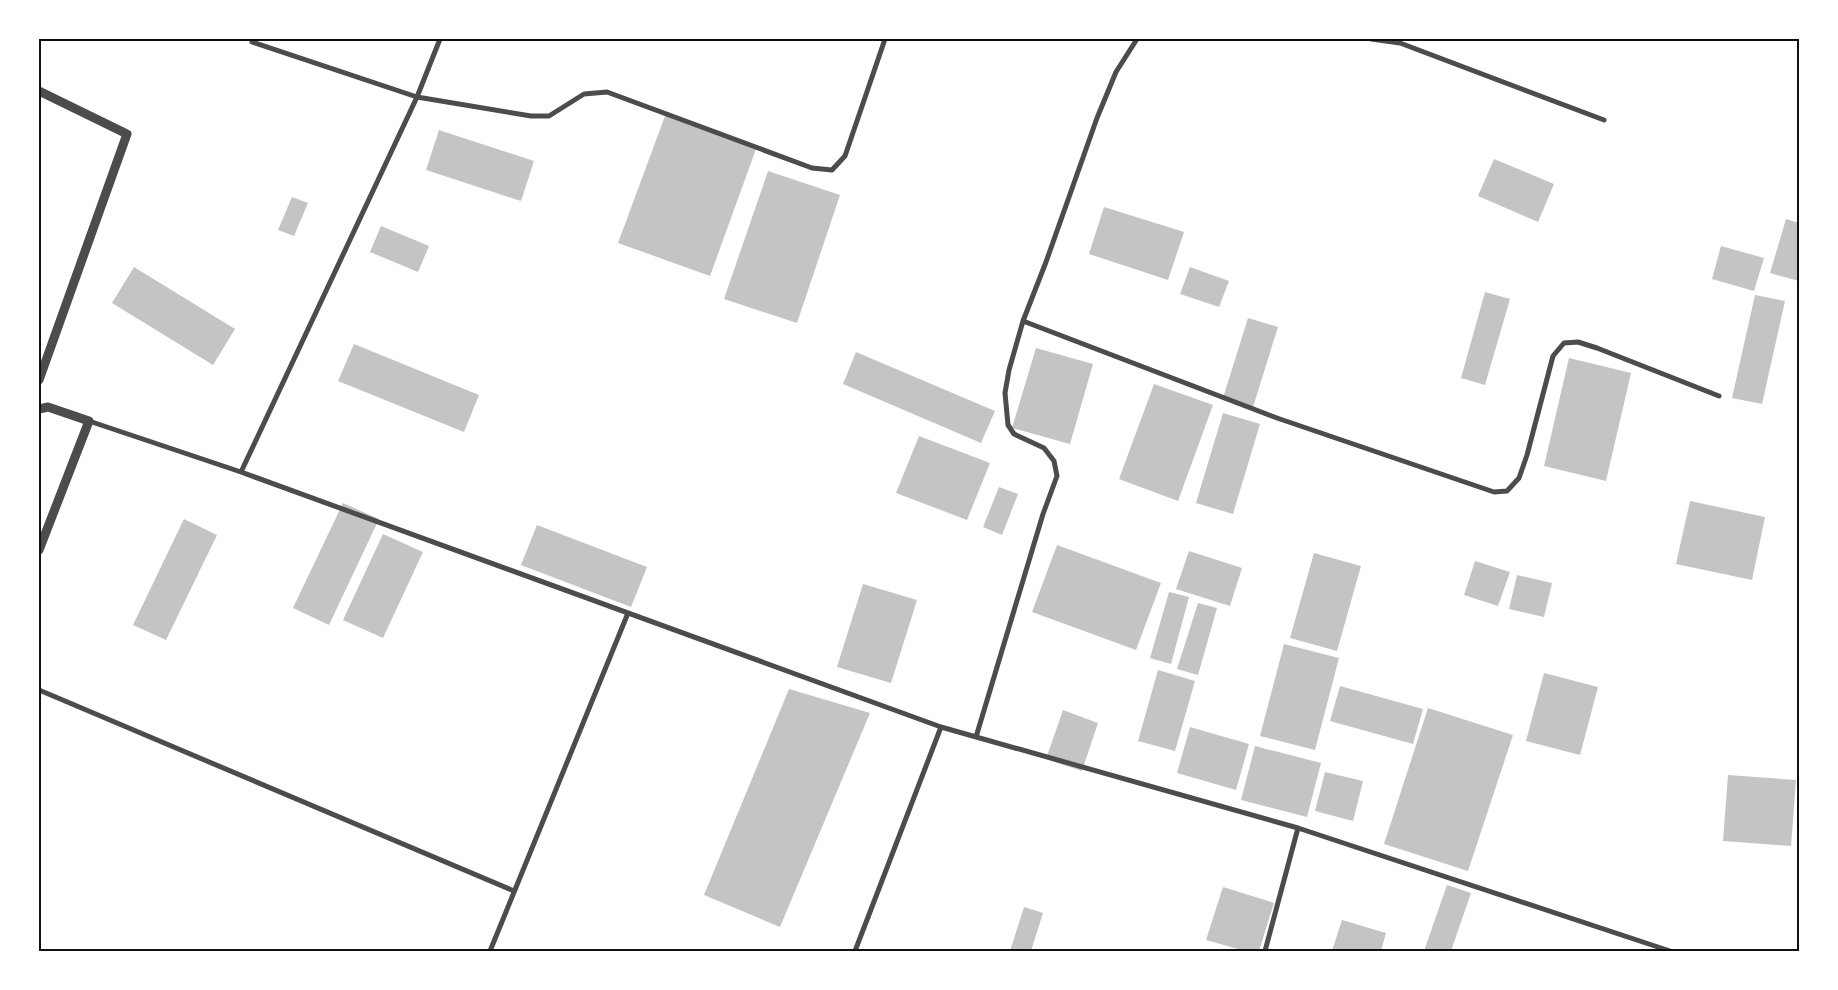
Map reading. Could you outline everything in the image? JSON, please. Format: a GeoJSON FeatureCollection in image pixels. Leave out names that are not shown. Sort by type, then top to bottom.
{"type":"FeatureCollection","features":[{"type":"Feature","properties":{"kind":"street"},"geometry":{"type":"LineString","coordinates":[[253,39],[252,42],[417,97],[531,116],[549,116],[584,94],[607,92],[812,168],[832,170],[845,156],[885,39]]}},
{"type":"Feature","properties":{"kind":"street"},"geometry":{"type":"LineString","coordinates":[[242,472],[417,97],[440,39]]}},
{"type":"Feature","properties":{"kind":"street"},"geometry":{"type":"LineString","coordinates":[[976,737],[1043,514],[1057,476],[1054,461],[1044,448],[1014,434],[1008,425],[1005,393],[1023,321],[1097,118],[1116,72],[1136,39]]}},
{"type":"Feature","properties":{"kind":"street"},"geometry":{"type":"LineString","coordinates":[[1371,39],[1400,43],[1604,120]]}},
{"type":"Feature","properties":{"kind":"street"},"geometry":{"type":"LineString","coordinates":[[39,91],[127,134],[39,380]]}},
{"type":"Feature","properties":{"kind":"street"},"geometry":{"type":"LineString","coordinates":[[1023,321],[1277,418],[1494,492],[1507,491],[1519,478],[1528,455],[1553,356],[1564,344],[1578,342],[1597,348],[1719,396]]}},
{"type":"Feature","properties":{"kind":"street"},"geometry":{"type":"LineString","coordinates":[[39,409],[48,407],[242,472],[941,727],[1298,828],[1670,951]]}},
{"type":"Feature","properties":{"kind":"street"},"geometry":{"type":"LineString","coordinates":[[39,550],[89,421]]}},
{"type":"Feature","properties":{"kind":"street"},"geometry":{"type":"LineString","coordinates":[[490,951],[628,613]]}},
{"type":"Feature","properties":{"kind":"street"},"geometry":{"type":"LineString","coordinates":[[39,690],[514,891]]}},
{"type":"Feature","properties":{"kind":"street"},"geometry":{"type":"LineString","coordinates":[[855,951],[941,727]]}},
{"type":"Feature","properties":{"kind":"street"},"geometry":{"type":"LineString","coordinates":[[1265,951],[1298,828]]}},
{"type":"Feature","properties":{"kind":"building"},"geometry":{"type":"Polygon","coordinates":[[[665,116],[756,149],[710,276],[618,243],[665,116]]]}},
{"type":"Feature","properties":{"kind":"building"},"geometry":{"type":"Polygon","coordinates":[[[439,130],[534,161],[521,201],[426,170],[439,130]]]}},
{"type":"Feature","properties":{"kind":"building"},"geometry":{"type":"Polygon","coordinates":[[[1494,159],[1554,184],[1538,222],[1478,196],[1494,159]]]}},
{"type":"Feature","properties":{"kind":"building"},"geometry":{"type":"Polygon","coordinates":[[[768,171],[840,195],[797,323],[724,299],[768,171]]]}},
{"type":"Feature","properties":{"kind":"building"},"geometry":{"type":"Polygon","coordinates":[[[292,197],[308,203],[294,236],[278,230],[292,197]]]}},
{"type":"Feature","properties":{"kind":"building"},"geometry":{"type":"Polygon","coordinates":[[[1104,207],[1184,232],[1168,280],[1089,254],[1104,207]]]}},
{"type":"Feature","properties":{"kind":"building"},"geometry":{"type":"Polygon","coordinates":[[[1786,219],[1799,223],[1799,281],[1770,273],[1786,219]]]}},
{"type":"Feature","properties":{"kind":"building"},"geometry":{"type":"Polygon","coordinates":[[[381,226],[429,246],[418,272],[370,252],[381,226]]]}},
{"type":"Feature","properties":{"kind":"building"},"geometry":{"type":"Polygon","coordinates":[[[1721,246],[1764,258],[1754,291],[1712,279],[1721,246]]]}},
{"type":"Feature","properties":{"kind":"building"},"geometry":{"type":"Polygon","coordinates":[[[134,267],[235,329],[213,365],[112,303],[134,267]]]}},
{"type":"Feature","properties":{"kind":"building"},"geometry":{"type":"Polygon","coordinates":[[[1190,267],[1229,281],[1219,307],[1180,294],[1190,267]]]}},
{"type":"Feature","properties":{"kind":"building"},"geometry":{"type":"Polygon","coordinates":[[[1485,292],[1510,299],[1485,385],[1461,378],[1485,292]]]}},
{"type":"Feature","properties":{"kind":"building"},"geometry":{"type":"Polygon","coordinates":[[[1755,295],[1785,301],[1762,404],[1732,398],[1755,295]]]}},
{"type":"Feature","properties":{"kind":"building"},"geometry":{"type":"Polygon","coordinates":[[[1248,318],[1278,327],[1253,407],[1223,398],[1248,318]]]}},
{"type":"Feature","properties":{"kind":"building"},"geometry":{"type":"Polygon","coordinates":[[[354,344],[479,395],[464,432],[338,381],[354,344]]]}},
{"type":"Feature","properties":{"kind":"building"},"geometry":{"type":"Polygon","coordinates":[[[1036,348],[1093,364],[1070,444],[1012,428],[1036,348]]]}},
{"type":"Feature","properties":{"kind":"building"},"geometry":{"type":"Polygon","coordinates":[[[856,352],[995,411],[981,443],[843,384],[856,352]]]}},
{"type":"Feature","properties":{"kind":"building"},"geometry":{"type":"Polygon","coordinates":[[[1569,358],[1631,373],[1606,481],[1544,466],[1569,358]]]}},
{"type":"Feature","properties":{"kind":"building"},"geometry":{"type":"Polygon","coordinates":[[[1154,384],[1213,405],[1178,501],[1119,479],[1154,384]]]}},
{"type":"Feature","properties":{"kind":"building"},"geometry":{"type":"Polygon","coordinates":[[[1223,413],[1260,424],[1233,514],[1196,503],[1223,413]]]}},
{"type":"Feature","properties":{"kind":"building"},"geometry":{"type":"Polygon","coordinates":[[[919,436],[990,463],[967,520],[896,493],[919,436]]]}},
{"type":"Feature","properties":{"kind":"building"},"geometry":{"type":"Polygon","coordinates":[[[999,487],[1018,494],[1002,535],[983,527],[999,487]]]}},
{"type":"Feature","properties":{"kind":"building"},"geometry":{"type":"Polygon","coordinates":[[[1690,501],[1765,517],[1752,580],[1676,564],[1690,501]]]}},
{"type":"Feature","properties":{"kind":"building"},"geometry":{"type":"Polygon","coordinates":[[[343,503],[379,519],[329,625],[293,608],[343,503]]]}},
{"type":"Feature","properties":{"kind":"building"},"geometry":{"type":"Polygon","coordinates":[[[184,519],[217,535],[166,640],[133,625],[184,519]]]}},
{"type":"Feature","properties":{"kind":"building"},"geometry":{"type":"Polygon","coordinates":[[[537,525],[647,567],[631,607],[521,565],[537,525]]]}},
{"type":"Feature","properties":{"kind":"building"},"geometry":{"type":"Polygon","coordinates":[[[383,534],[423,552],[383,638],[343,620],[383,534]]]}},
{"type":"Feature","properties":{"kind":"building"},"geometry":{"type":"Polygon","coordinates":[[[1057,545],[1161,583],[1136,650],[1032,612],[1057,545]]]}},
{"type":"Feature","properties":{"kind":"building"},"geometry":{"type":"Polygon","coordinates":[[[1189,551],[1242,568],[1230,606],[1176,589],[1189,551]]]}},
{"type":"Feature","properties":{"kind":"building"},"geometry":{"type":"Polygon","coordinates":[[[1314,553],[1361,566],[1337,651],[1290,638],[1314,553]]]}},
{"type":"Feature","properties":{"kind":"building"},"geometry":{"type":"Polygon","coordinates":[[[1475,561],[1510,572],[1498,606],[1464,595],[1475,561]]]}},
{"type":"Feature","properties":{"kind":"building"},"geometry":{"type":"Polygon","coordinates":[[[1517,575],[1552,583],[1544,617],[1509,609],[1517,575]]]}},
{"type":"Feature","properties":{"kind":"building"},"geometry":{"type":"Polygon","coordinates":[[[863,584],[917,600],[891,683],[837,667],[863,584]]]}},
{"type":"Feature","properties":{"kind":"building"},"geometry":{"type":"Polygon","coordinates":[[[1169,592],[1189,597],[1171,664],[1150,658],[1169,592]]]}},
{"type":"Feature","properties":{"kind":"building"},"geometry":{"type":"Polygon","coordinates":[[[1198,603],[1217,608],[1198,675],[1177,669],[1198,603]]]}},
{"type":"Feature","properties":{"kind":"building"},"geometry":{"type":"Polygon","coordinates":[[[1284,644],[1339,658],[1315,750],[1260,736],[1284,644]]]}},
{"type":"Feature","properties":{"kind":"building"},"geometry":{"type":"Polygon","coordinates":[[[1158,670],[1195,681],[1175,751],[1138,741],[1158,670]]]}},
{"type":"Feature","properties":{"kind":"building"},"geometry":{"type":"Polygon","coordinates":[[[1544,673],[1598,687],[1580,755],[1526,741],[1544,673]]]}},
{"type":"Feature","properties":{"kind":"building"},"geometry":{"type":"Polygon","coordinates":[[[1340,686],[1423,709],[1413,744],[1330,721],[1340,686]]]}},
{"type":"Feature","properties":{"kind":"building"},"geometry":{"type":"Polygon","coordinates":[[[789,689],[870,713],[780,927],[704,895],[789,689]]]}},
{"type":"Feature","properties":{"kind":"building"},"geometry":{"type":"Polygon","coordinates":[[[1428,708],[1513,735],[1468,871],[1384,844],[1428,708]]]}},
{"type":"Feature","properties":{"kind":"building"},"geometry":{"type":"Polygon","coordinates":[[[1063,710],[1098,723],[1082,771],[1046,759],[1063,710]]]}},
{"type":"Feature","properties":{"kind":"building"},"geometry":{"type":"Polygon","coordinates":[[[1190,727],[1249,744],[1236,790],[1177,773],[1190,727]]]}},
{"type":"Feature","properties":{"kind":"building"},"geometry":{"type":"Polygon","coordinates":[[[1255,746],[1321,763],[1307,817],[1241,800],[1255,746]]]}},
{"type":"Feature","properties":{"kind":"building"},"geometry":{"type":"Polygon","coordinates":[[[1325,772],[1363,781],[1353,821],[1315,811],[1325,772]]]}},
{"type":"Feature","properties":{"kind":"building"},"geometry":{"type":"Polygon","coordinates":[[[1728,775],[1796,780],[1791,846],[1723,841],[1728,775]]]}},
{"type":"Feature","properties":{"kind":"building"},"geometry":{"type":"Polygon","coordinates":[[[1447,885],[1471,893],[1451,951],[1424,951],[1447,885]]]}},
{"type":"Feature","properties":{"kind":"building"},"geometry":{"type":"Polygon","coordinates":[[[1223,887],[1274,903],[1259,951],[1245,951],[1206,940],[1223,887]]]}},
{"type":"Feature","properties":{"kind":"building"},"geometry":{"type":"Polygon","coordinates":[[[1024,907],[1043,913],[1031,951],[1010,951],[1024,907]]]}},
{"type":"Feature","properties":{"kind":"building"},"geometry":{"type":"Polygon","coordinates":[[[1342,920],[1386,933],[1381,951],[1332,951],[1342,920]]]}}]}
